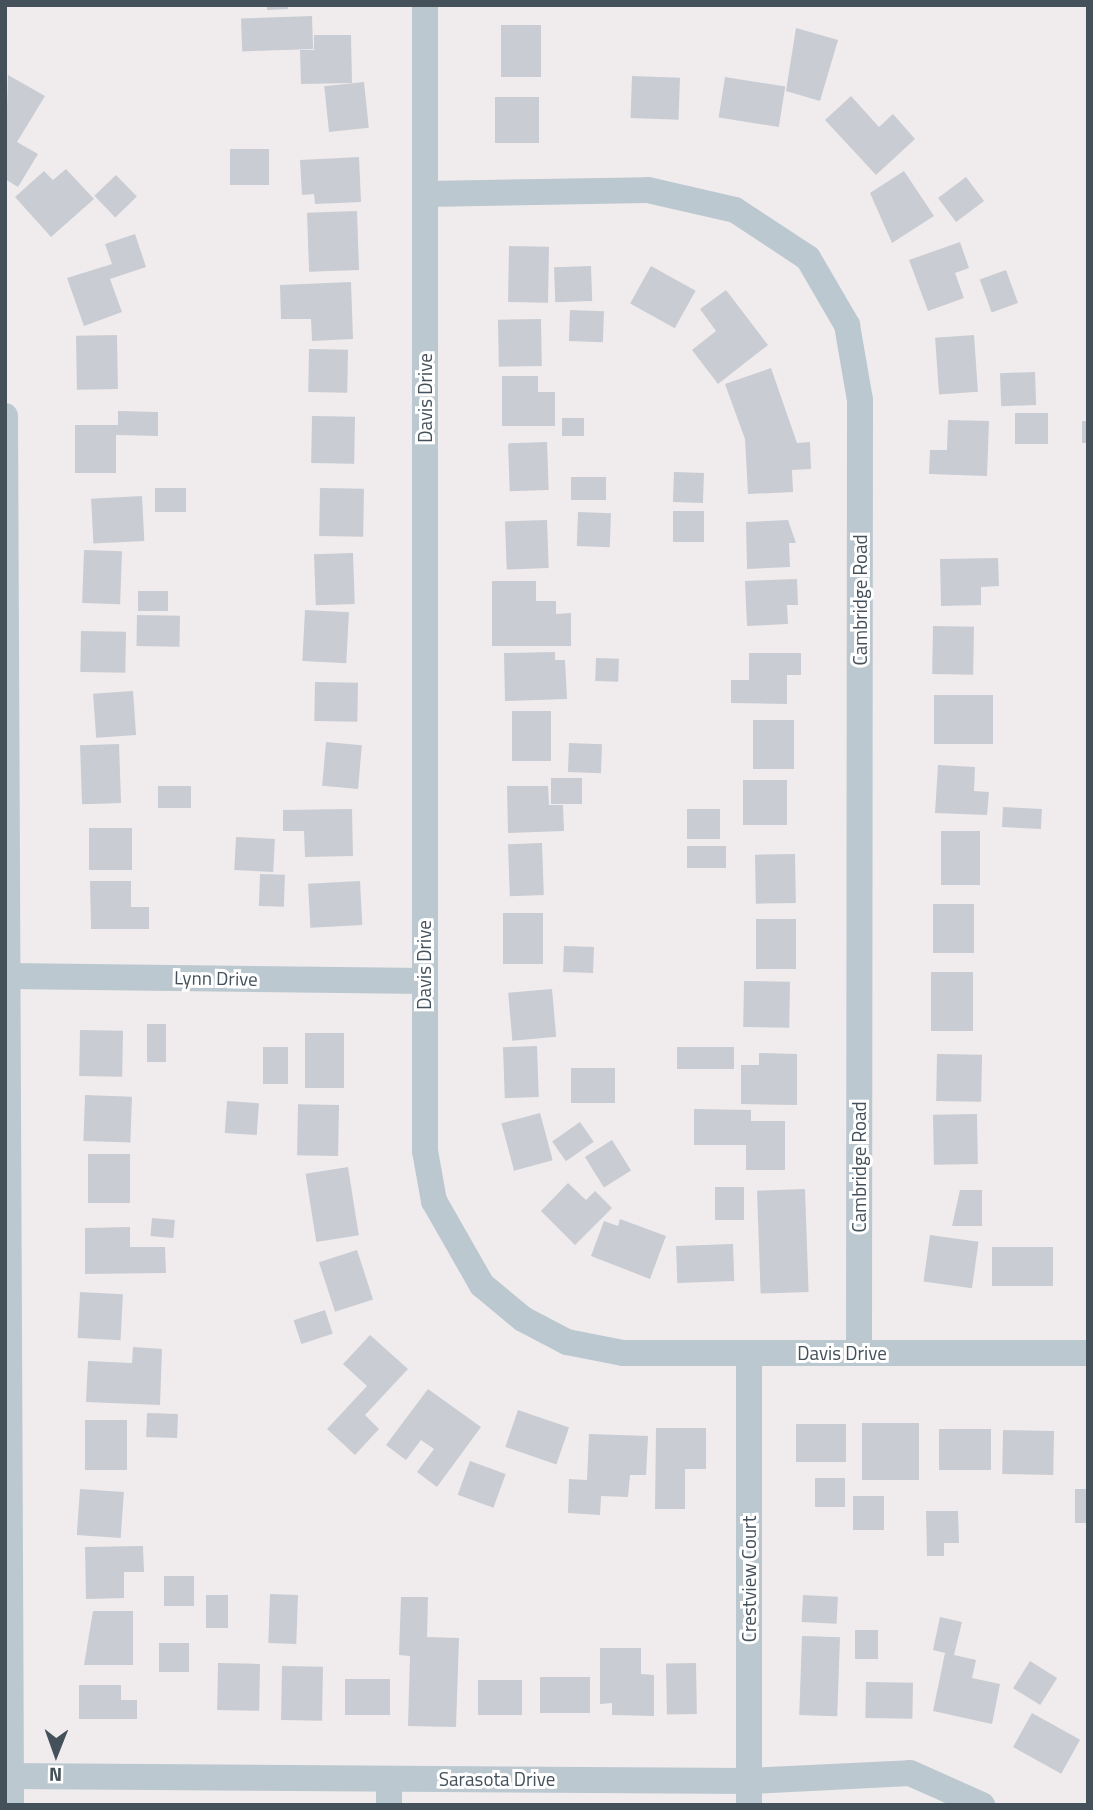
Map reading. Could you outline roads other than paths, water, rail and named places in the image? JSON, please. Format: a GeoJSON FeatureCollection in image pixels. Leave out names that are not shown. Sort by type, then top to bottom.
{"type":"FeatureCollection","features":[{"type":"Feature","properties":{"kind":"street","name":"Davis Drive"},"geometry":{"type":"LineString","coordinates":[[425,5],[425,1150],[434,1202],[482,1285],[523,1319],[567,1342],[623,1353],[1088,1353]]}},
{"type":"Feature","properties":{"kind":"street","name":"Cambridge Road"},"geometry":{"type":"LineString","coordinates":[[426,194],[648,190],[735,210],[808,258],[847,325],[860,400],[859,1352]]}},
{"type":"Feature","properties":{"kind":"street"},"geometry":{"type":"LineString","coordinates":[[5,416],[8,1776],[11,1805]]}},
{"type":"Feature","properties":{"kind":"street","name":"Lynn Drive"},"geometry":{"type":"LineString","coordinates":[[8,976],[424,981]]}},
{"type":"Feature","properties":{"kind":"street","name":"Crestview Court"},"geometry":{"type":"LineString","coordinates":[[749,1354],[749,1793]]}},
{"type":"Feature","properties":{"kind":"street","name":"Sarasota Drive"},"geometry":{"type":"LineString","coordinates":[[8,1776],[389,1792],[749,1793],[910,1773],[982,1805]]}}]}
